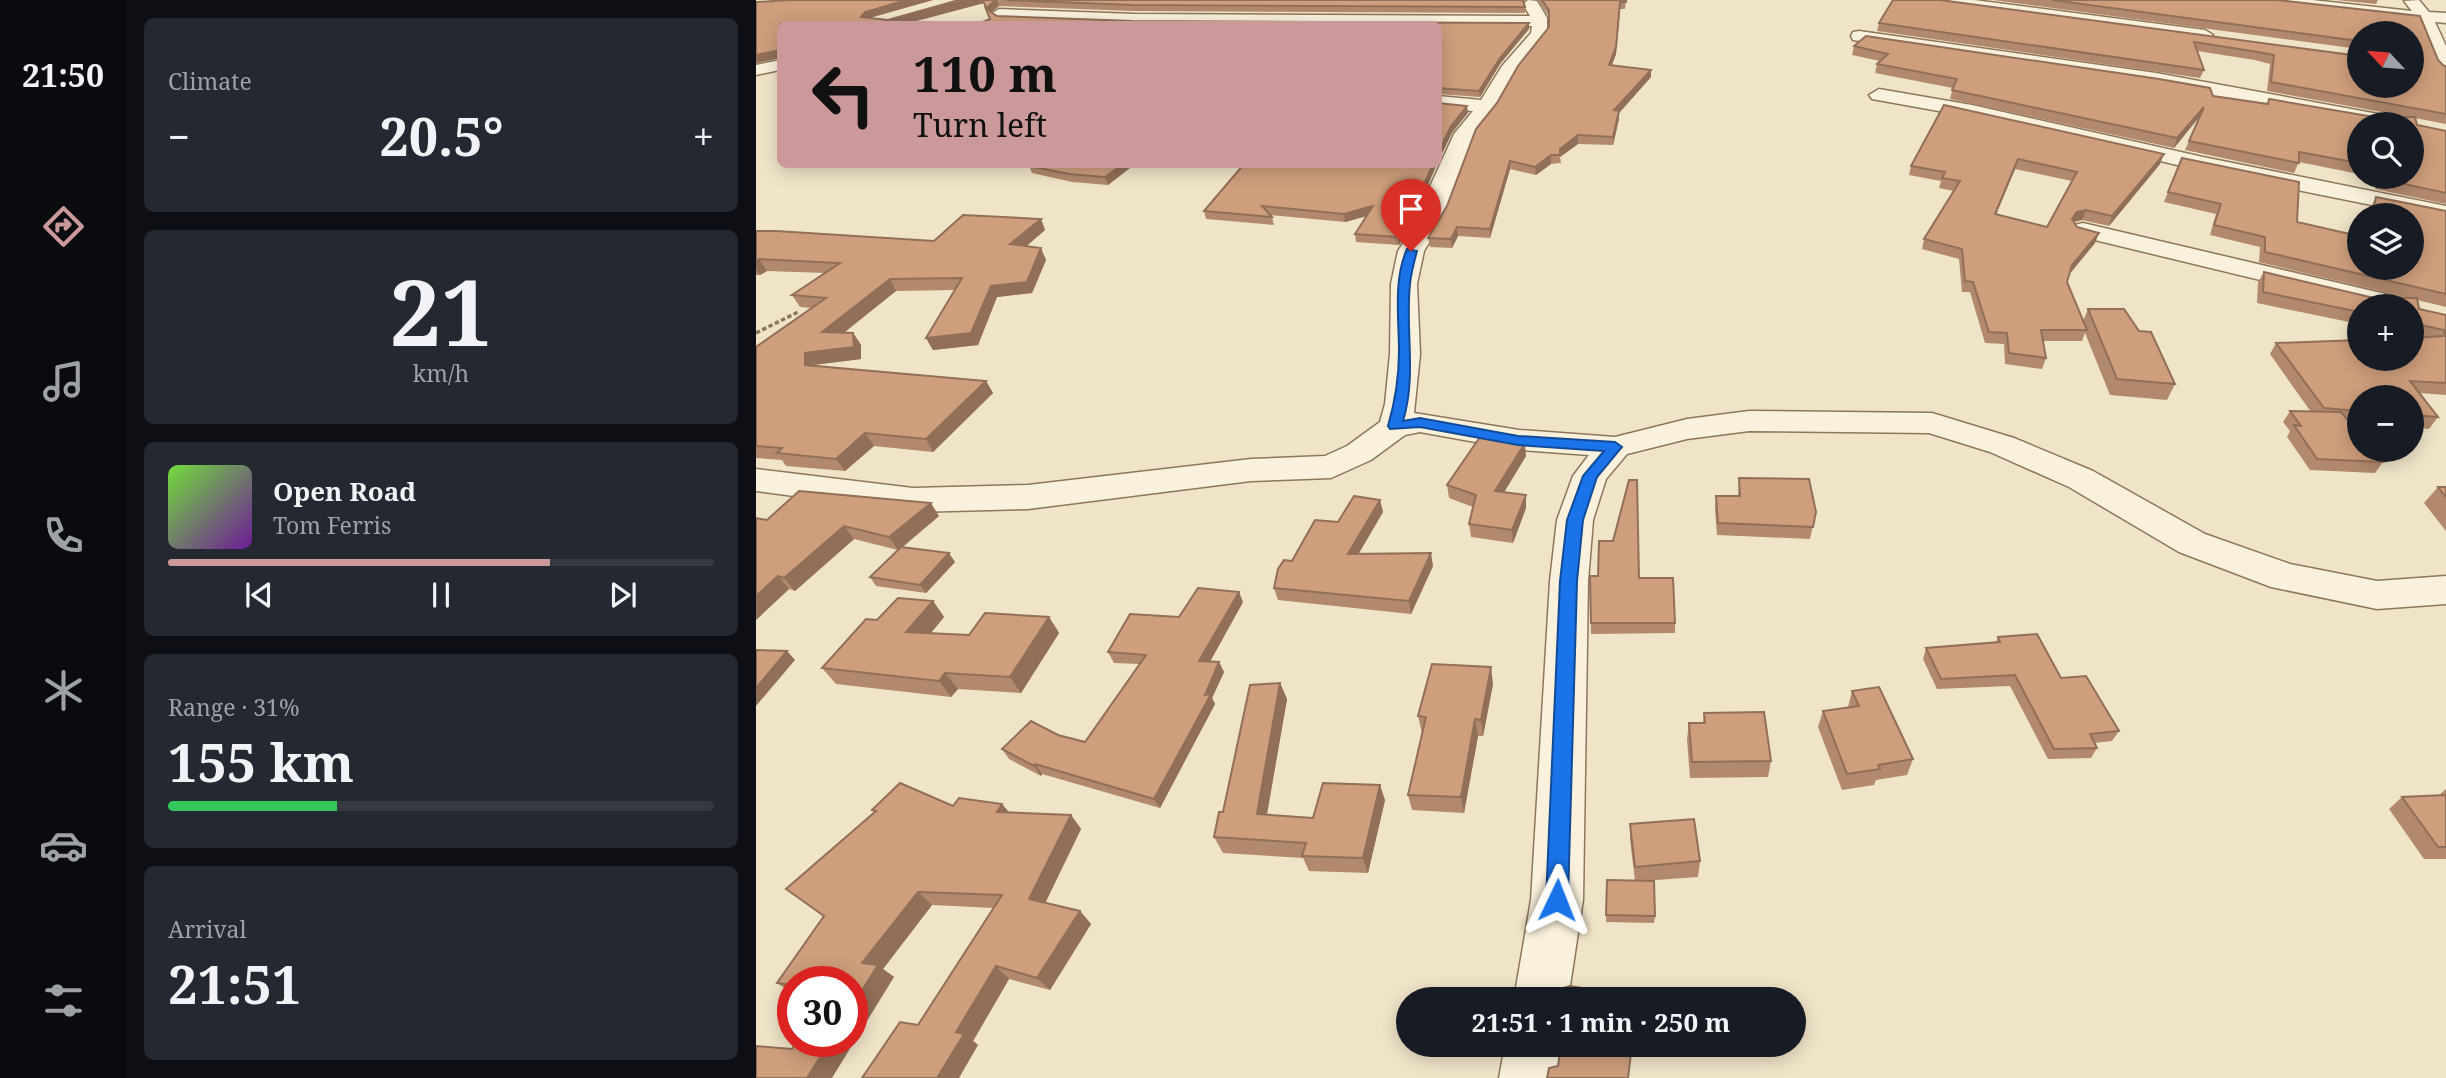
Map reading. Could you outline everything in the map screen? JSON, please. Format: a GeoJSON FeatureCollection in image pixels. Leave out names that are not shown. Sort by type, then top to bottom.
{"type":"FeatureCollection","features":[{"type":"Feature","properties":{"kind":"street"},"geometry":{"type":"LineString","coordinates":[[756,2],[792,0]]}},
{"type":"Feature","properties":{"kind":"street"},"geometry":{"type":"LineString","coordinates":[[1395,426],[1401,404],[1405,354],[1404,284],[1411,251],[1434,214],[1440,191],[1464,134],[1487,107],[1508,70],[1539,34],[1536,10],[1528,0]]}},
{"type":"Feature","properties":{"kind":"street"},"geometry":{"type":"LineString","coordinates":[[1938,0],[2225,38]]}},
{"type":"Feature","properties":{"kind":"street"},"geometry":{"type":"LineString","coordinates":[[2274,0],[2395,15],[2446,18]]}},
{"type":"Feature","properties":{"kind":"street"},"geometry":{"type":"LineString","coordinates":[[2411,0],[2425,15],[2436,36],[2445,68],[2424,65]]}},
{"type":"Feature","properties":{"kind":"street"},"geometry":{"type":"LineString","coordinates":[[999,14],[1090,20],[1394,19],[1539,22]]}},
{"type":"Feature","properties":{"kind":"street"},"geometry":{"type":"LineString","coordinates":[[1859,36],[2156,79],[2347,114]]}},
{"type":"Feature","properties":{"kind":"street"},"geometry":{"type":"LineString","coordinates":[[756,70],[777,66]]}},
{"type":"Feature","properties":{"kind":"street"},"geometry":{"type":"LineString","coordinates":[[1879,96],[1972,111],[2203,164],[2446,213]]}},
{"type":"Feature","properties":{"kind":"street"},"geometry":{"type":"LineString","coordinates":[[1442,102],[1487,107]]}},
{"type":"Feature","properties":{"kind":"street"},"geometry":{"type":"LineString","coordinates":[[2083,230],[2350,294]]}},
{"type":"Feature","properties":{"kind":"street"},"geometry":{"type":"LineString","coordinates":[[756,480],[913,500],[1028,497],[1251,470],[1331,467],[1359,453],[1395,426],[1420,422],[1518,440],[1615,447],[1687,429],[1749,421],[1932,423],[2002,445],[2081,479],[2192,543],[2285,577],[2377,595],[2446,590]]}},
{"type":"Feature","properties":{"kind":"street"},"geometry":{"type":"LineString","coordinates":[[1543,987],[1557,900],[1569,581],[1575,520],[1590,476],[1615,447]]}},
{"type":"Feature","properties":{"kind":"street"},"geometry":{"type":"LineString","coordinates":[[1528,1078],[1531,1057]]}},
{"type":"Feature","properties":{"kind":"path"},"geometry":{"type":"LineString","coordinates":[[756,333],[798,312]]}},
{"type":"Feature","properties":{"kind":"building"},"geometry":{"type":"Polygon","coordinates":[[[907,0],[865,12],[861,17],[888,20],[959,0],[968,0],[888,21],[777,21],[777,51],[756,55],[756,2],[907,0]]]}},
{"type":"Feature","properties":{"kind":"building"},"geometry":{"type":"Polygon","coordinates":[[[983,0],[996,0],[986,8],[983,0]]]}},
{"type":"Feature","properties":{"kind":"building"},"geometry":{"type":"Polygon","coordinates":[[[1006,0],[1523,0],[1525,7],[1132,5],[1006,0]]]}},
{"type":"Feature","properties":{"kind":"building"},"geometry":{"type":"Polygon","coordinates":[[[1542,0],[1626,0],[1620,2],[1616,47],[1609,65],[1651,70],[1614,110],[1619,111],[1613,137],[1578,135],[1560,149],[1560,155],[1551,155],[1535,167],[1510,161],[1490,229],[1457,227],[1451,239],[1428,238],[1447,206],[1476,129],[1497,103],[1518,66],[1549,27],[1549,10],[1542,0]]]}},
{"type":"Feature","properties":{"kind":"building"},"geometry":{"type":"Polygon","coordinates":[[[1893,0],[1940,0],[2347,54],[2347,96],[2271,82],[2274,55],[2194,42],[2204,70],[1879,23],[1893,0]]]}},
{"type":"Feature","properties":{"kind":"building"},"geometry":{"type":"Polygon","coordinates":[[[2052,0],[2277,0],[2420,16],[2422,21],[2347,21],[2347,39],[2052,0]]]}},
{"type":"Feature","properties":{"kind":"building"},"geometry":{"type":"Polygon","coordinates":[[[986,9],[997,16],[1132,21],[985,21],[990,19],[986,9]]]}},
{"type":"Feature","properties":{"kind":"building"},"geometry":{"type":"Polygon","coordinates":[[[1442,23],[1529,23],[1500,58],[1479,91],[1442,88],[1442,23]]]}},
{"type":"Feature","properties":{"kind":"building"},"geometry":{"type":"Polygon","coordinates":[[[2424,26],[2438,60],[2446,66],[2446,114],[2358,98],[2424,98],[2424,26]]]}},
{"type":"Feature","properties":{"kind":"building"},"geometry":{"type":"Polygon","coordinates":[[[1866,36],[2159,79],[2210,88],[2213,96],[2268,104],[2269,99],[2347,112],[2347,161],[2299,152],[2299,163],[2189,141],[2204,107],[2177,138],[1952,90],[1957,79],[1877,64],[1888,54],[1854,46],[1866,36]]]}},
{"type":"Feature","properties":{"kind":"building"},"geometry":{"type":"Polygon","coordinates":[[[1442,103],[1467,106],[1451,126],[1442,145],[1442,103]]]}},
{"type":"Feature","properties":{"kind":"building"},"geometry":{"type":"Polygon","coordinates":[[[1944,105],[2164,154],[2112,216],[2086,210],[2077,212],[2072,219],[2077,227],[2099,233],[2072,265],[2067,282],[2087,330],[2041,330],[2046,358],[2009,353],[2007,333],[1989,332],[1973,282],[1965,281],[1962,249],[1924,239],[1960,181],[1942,178],[1945,172],[1911,166],[1944,105]],[[2018,159],[1995,214],[2047,227],[2077,172],[2018,159]]]}},
{"type":"Feature","properties":{"kind":"building"},"geometry":{"type":"Polygon","coordinates":[[[2424,126],[2446,131],[2446,193],[2424,188],[2424,126]]]}},
{"type":"Feature","properties":{"kind":"building"},"geometry":{"type":"Polygon","coordinates":[[[2182,158],[2299,182],[2297,222],[2347,233],[2347,271],[2265,252],[2265,237],[2214,225],[2221,204],[2168,192],[2182,158]]]}},
{"type":"Feature","properties":{"kind":"building"},"geometry":{"type":"Polygon","coordinates":[[[1039,168],[1117,168],[1105,177],[1039,168]]]}},
{"type":"Feature","properties":{"kind":"building"},"geometry":{"type":"Polygon","coordinates":[[[1241,168],[1431,168],[1419,205],[1398,237],[1355,234],[1373,206],[1344,214],[1262,206],[1272,217],[1204,211],[1241,168]]]}},
{"type":"Feature","properties":{"kind":"building"},"geometry":{"type":"Polygon","coordinates":[[[2376,197],[2406,203],[2375,203],[2376,197]]]}},
{"type":"Feature","properties":{"kind":"building"},"geometry":{"type":"Polygon","coordinates":[[[2424,207],[2446,211],[2446,294],[2386,280],[2424,280],[2424,207]]]}},
{"type":"Feature","properties":{"kind":"building"},"geometry":{"type":"Polygon","coordinates":[[[963,215],[1041,219],[1010,244],[1041,248],[1027,282],[991,286],[971,333],[926,338],[962,278],[890,279],[822,332],[853,333],[854,347],[805,353],[805,365],[986,381],[926,439],[865,433],[836,459],[777,453],[782,448],[756,446],[756,347],[826,298],[792,295],[840,263],[756,261],[756,231],[934,241],[963,215]]]}},
{"type":"Feature","properties":{"kind":"building"},"geometry":{"type":"Polygon","coordinates":[[[2264,272],[2357,294],[2347,294],[2347,310],[2263,292],[2264,272]]]}},
{"type":"Feature","properties":{"kind":"building"},"geometry":{"type":"Polygon","coordinates":[[[2088,309],[2124,309],[2139,331],[2151,332],[2175,384],[2117,379],[2088,309]]]}},
{"type":"Feature","properties":{"kind":"building"},"geometry":{"type":"Polygon","coordinates":[[[2424,310],[2446,315],[2446,383],[2410,381],[2413,385],[2347,385],[2347,410],[2324,408],[2276,343],[2347,340],[2347,371],[2424,371],[2424,337],[2444,336],[2444,330],[2424,326],[2424,310]]]}},
{"type":"Feature","properties":{"kind":"building"},"geometry":{"type":"Polygon","coordinates":[[[2424,399],[2438,417],[2424,416],[2424,399]]]}},
{"type":"Feature","properties":{"kind":"building"},"geometry":{"type":"Polygon","coordinates":[[[2290,411],[2341,412],[2347,419],[2347,460],[2317,459],[2294,425],[2301,426],[2290,411]]]}},
{"type":"Feature","properties":{"kind":"building"},"geometry":{"type":"Polygon","coordinates":[[[1482,434],[1525,443],[1495,491],[1526,495],[1512,530],[1469,524],[1476,495],[1447,485],[1482,434]]]}},
{"type":"Feature","properties":{"kind":"building"},"geometry":{"type":"Polygon","coordinates":[[[1739,478],[1809,479],[1816,512],[1813,527],[1718,523],[1716,496],[1740,496],[1739,478]]]}},
{"type":"Feature","properties":{"kind":"building"},"geometry":{"type":"Polygon","coordinates":[[[1629,480],[1637,480],[1639,578],[1673,578],[1675,623],[1591,623],[1590,576],[1598,576],[1599,541],[1613,541],[1629,480]]]}},
{"type":"Feature","properties":{"kind":"building"},"geometry":{"type":"Polygon","coordinates":[[[2438,487],[2446,487],[2446,497],[2438,487]]]}},
{"type":"Feature","properties":{"kind":"building"},"geometry":{"type":"Polygon","coordinates":[[[799,491],[931,503],[889,537],[844,526],[784,578],[778,576],[756,596],[756,518],[767,520],[799,491]]]}},
{"type":"Feature","properties":{"kind":"building"},"geometry":{"type":"Polygon","coordinates":[[[1354,496],[1380,500],[1348,554],[1431,553],[1409,601],[1274,588],[1278,569],[1284,560],[1292,561],[1315,520],[1338,522],[1354,496]]]}},
{"type":"Feature","properties":{"kind":"building"},"geometry":{"type":"Polygon","coordinates":[[[901,547],[949,553],[920,585],[870,577],[901,547]]]}},
{"type":"Feature","properties":{"kind":"building"},"geometry":{"type":"Polygon","coordinates":[[[1198,588],[1239,592],[1199,661],[1219,662],[1205,695],[1211,694],[1154,799],[1035,764],[1034,766],[1002,749],[1031,721],[1058,735],[1085,742],[1146,655],[1108,652],[1130,614],[1179,617],[1198,588]]]}},
{"type":"Feature","properties":{"kind":"building"},"geometry":{"type":"Polygon","coordinates":[[[898,598],[933,601],[906,632],[969,635],[985,613],[1049,617],[1010,677],[945,673],[939,681],[822,668],[866,619],[877,620],[898,598]]]}},
{"type":"Feature","properties":{"kind":"building"},"geometry":{"type":"Polygon","coordinates":[[[2037,634],[2061,678],[2086,676],[2119,731],[2090,734],[2097,748],[2054,749],[2015,675],[1941,679],[1926,648],[2000,642],[1998,637],[2037,634]]]}},
{"type":"Feature","properties":{"kind":"building"},"geometry":{"type":"Polygon","coordinates":[[[756,650],[787,651],[756,688],[756,650]]]}},
{"type":"Feature","properties":{"kind":"building"},"geometry":{"type":"Polygon","coordinates":[[[1432,664],[1491,667],[1481,720],[1475,719],[1461,797],[1408,795],[1426,717],[1418,716],[1432,664]]]}},
{"type":"Feature","properties":{"kind":"building"},"geometry":{"type":"Polygon","coordinates":[[[1280,683],[1257,814],[1313,818],[1323,783],[1380,785],[1363,858],[1302,856],[1306,843],[1214,837],[1219,812],[1223,812],[1250,685],[1280,683]]]}},
{"type":"Feature","properties":{"kind":"building"},"geometry":{"type":"Polygon","coordinates":[[[1879,687],[1913,759],[1878,765],[1880,769],[1847,774],[1823,711],[1859,706],[1852,691],[1879,687]]]}},
{"type":"Feature","properties":{"kind":"building"},"geometry":{"type":"Polygon","coordinates":[[[1764,712],[1771,761],[1692,762],[1689,723],[1705,723],[1704,713],[1764,712]]]}},
{"type":"Feature","properties":{"kind":"building"},"geometry":{"type":"Polygon","coordinates":[[[900,783],[953,806],[959,798],[1002,804],[997,812],[1071,815],[1029,899],[1080,911],[1037,978],[996,966],[956,1032],[964,1034],[937,1078],[862,1078],[900,1022],[918,1025],[1002,895],[918,892],[862,963],[878,965],[868,981],[868,966],[789,966],[824,916],[786,889],[876,811],[872,810],[900,783]]]}},
{"type":"Feature","properties":{"kind":"building"},"geometry":{"type":"Polygon","coordinates":[[[2446,795],[2446,847],[2438,847],[2402,797],[2446,795]]]}},
{"type":"Feature","properties":{"kind":"building"},"geometry":{"type":"Polygon","coordinates":[[[1694,819],[1700,861],[1635,867],[1630,824],[1694,819]]]}},
{"type":"Feature","properties":{"kind":"building"},"geometry":{"type":"Polygon","coordinates":[[[1607,880],[1654,881],[1655,916],[1606,915],[1607,880]]]}},
{"type":"Feature","properties":{"kind":"building"},"geometry":{"type":"Polygon","coordinates":[[[756,1046],[777,1048],[777,1057],[820,1057],[807,1078],[756,1078],[756,1046]]]}},
{"type":"Feature","properties":{"kind":"building"},"geometry":{"type":"Polygon","coordinates":[[[1559,1057],[1631,1057],[1628,1078],[1547,1078],[1549,1068],[1558,1066],[1559,1057]]]}},
{"type":"Feature","properties":{"kind":"route"},"geometry":{"type":"LineString","coordinates":[[1411,251],[1404,284],[1405,354],[1401,404],[1395,426],[1420,422],[1518,440],[1615,447],[1590,476],[1575,520],[1569,581],[1557,900]]}}]}
